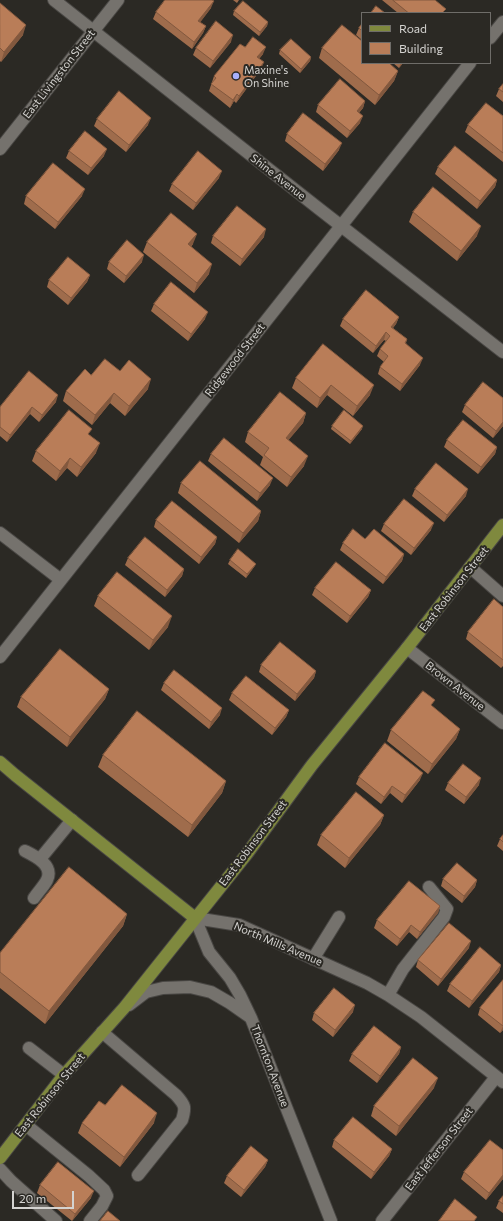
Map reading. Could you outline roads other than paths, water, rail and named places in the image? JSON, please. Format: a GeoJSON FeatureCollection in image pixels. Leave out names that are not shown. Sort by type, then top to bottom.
{"type":"FeatureCollection","features":[{"type":"Feature","properties":{"kind":"main road","name":"East Robinson Street"},"geometry":{"type":"LineString","coordinates":[[0,1158],[64,1076],[124,1008],[196,918],[246,855],[312,765],[407,648],[503,525]]}},
{"type":"Feature","properties":{"kind":"main road","name":"North Mills Avenue"},"geometry":{"type":"LineString","coordinates":[[0,762],[196,918]]}},
{"type":"Feature","properties":{"kind":"street","name":"Shine Avenue"},"geometry":{"type":"LineString","coordinates":[[54,0],[503,352]]}},
{"type":"Feature","properties":{"kind":"street","name":"East Livingston Street"},"geometry":{"type":"LineString","coordinates":[[0,149],[118,0]]}},
{"type":"Feature","properties":{"kind":"street"},"geometry":{"type":"LineString","coordinates":[[491,37],[503,22]]}},
{"type":"Feature","properties":{"kind":"street","name":"Ridgewood Street"},"geometry":{"type":"LineString","coordinates":[[0,658],[469,64]]}},
{"type":"Feature","properties":{"kind":"street"},"geometry":{"type":"LineString","coordinates":[[0,533],[61,580]]}},
{"type":"Feature","properties":{"kind":"street"},"geometry":{"type":"LineString","coordinates":[[470,567],[503,596]]}},
{"type":"Feature","properties":{"kind":"street","name":"Brown Avenue"},"geometry":{"type":"LineString","coordinates":[[407,648],[501,717]]}},
{"type":"Feature","properties":{"kind":"street"},"geometry":{"type":"LineString","coordinates":[[40,859],[72,820]]}},
{"type":"Feature","properties":{"kind":"street"},"geometry":{"type":"LineString","coordinates":[[25,851],[40,859],[48,868],[48,879],[34,898]]}},
{"type":"Feature","properties":{"kind":"street"},"geometry":{"type":"LineString","coordinates":[[388,995],[403,969],[444,917],[447,909],[430,887]]}},
{"type":"Feature","properties":{"kind":"street","name":"North Mills Avenue"},"geometry":{"type":"LineString","coordinates":[[196,918],[239,925],[344,972],[388,995],[421,1017],[499,1079]]}},
{"type":"Feature","properties":{"kind":"street","name":"Thornton Avenue"},"geometry":{"type":"LineString","coordinates":[[196,918],[209,952],[230,978],[251,1018],[331,1221]]}},
{"type":"Feature","properties":{"kind":"street"},"geometry":{"type":"LineString","coordinates":[[313,959],[339,918]]}},
{"type":"Feature","properties":{"kind":"street"},"geometry":{"type":"LineString","coordinates":[[124,1008],[146,992],[163,988],[190,987],[211,992],[251,1018]]}},
{"type":"Feature","properties":{"kind":"street"},"geometry":{"type":"LineString","coordinates":[[102,1032],[176,1095],[183,1103],[185,1110],[182,1120],[138,1175]]}},
{"type":"Feature","properties":{"kind":"street"},"geometry":{"type":"LineString","coordinates":[[29,1048],[64,1076]]}},
{"type":"Feature","properties":{"kind":"street","name":"East Jefferson Street"},"geometry":{"type":"LineString","coordinates":[[382,1221],[499,1079]]}},
{"type":"Feature","properties":{"kind":"street"},"geometry":{"type":"LineString","coordinates":[[26,1125],[104,1190],[107,1196],[102,1206],[90,1221]]}},
{"type":"Feature","properties":{"kind":"street"},"geometry":{"type":"LineString","coordinates":[[0,1169],[11,1181],[56,1221]]}},
{"type":"Feature","properties":{"kind":"place","name":"Maxine's On Shine"},"geometry":{"type":"Point","coordinates":[236,76]}}]}
